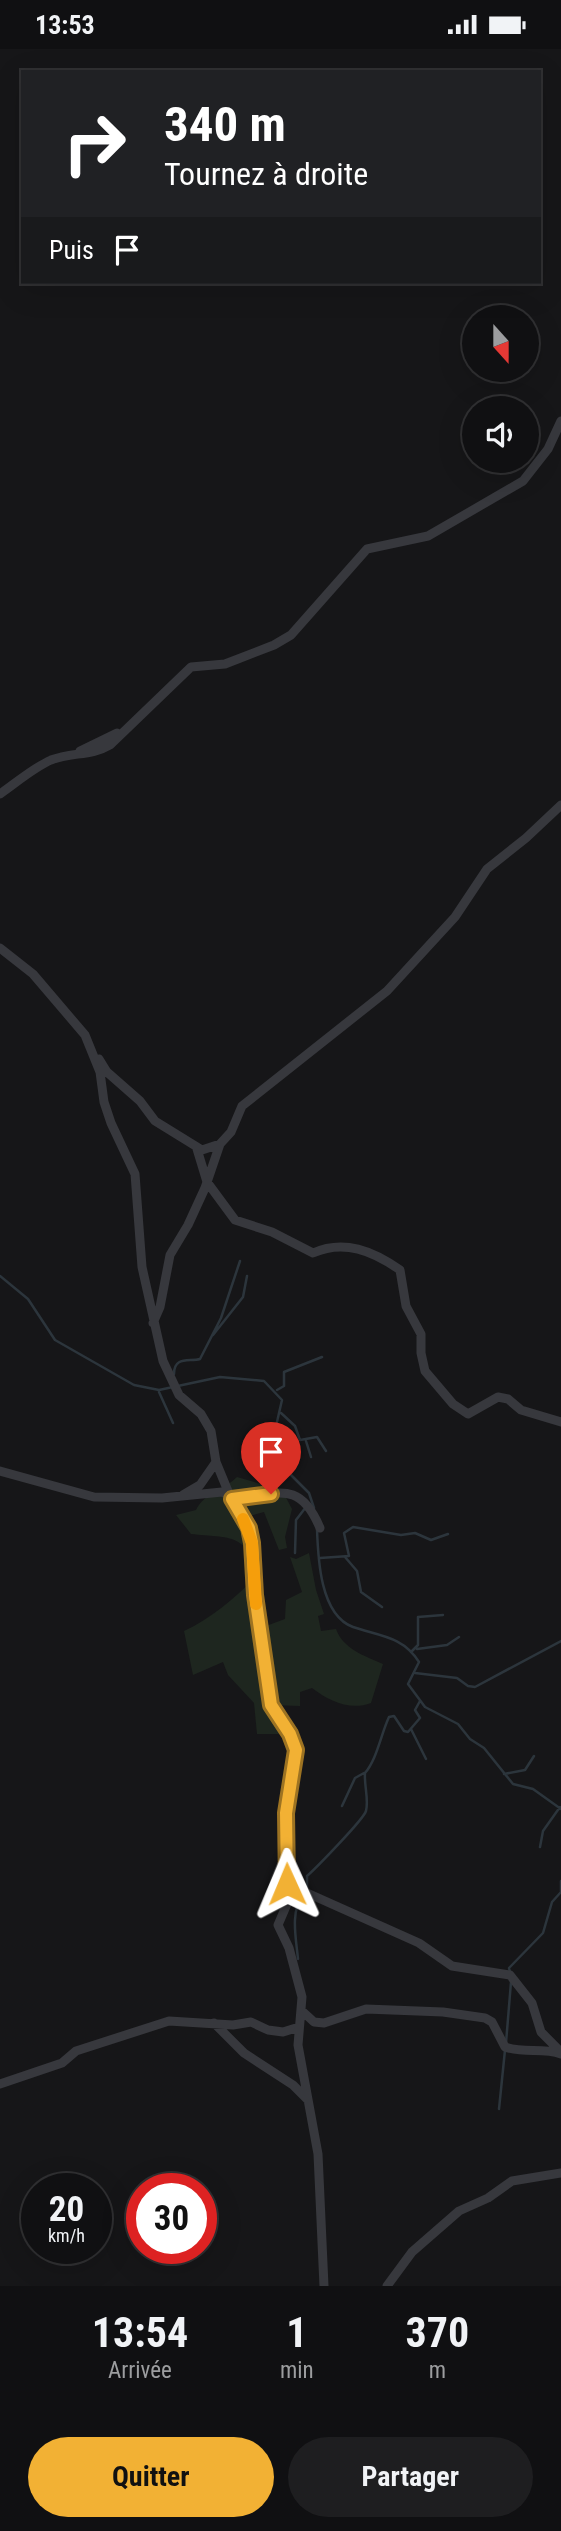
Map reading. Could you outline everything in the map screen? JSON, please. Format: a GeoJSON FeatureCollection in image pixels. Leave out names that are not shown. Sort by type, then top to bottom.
{"type":"FeatureCollection","features":[{"type":"Feature","properties":{"kind":"street"},"geometry":{"type":"LineString","coordinates":[[0,794],[50,761],[75,754],[98,753],[191,667],[225,664],[274,645],[291,635],[367,549],[428,536],[523,481],[548,449],[561,421]]}},
{"type":"Feature","properties":{"kind":"street"},"geometry":{"type":"LineString","coordinates":[[0,948],[33,974],[85,1035],[107,1072],[140,1101],[155,1121],[197,1149],[207,1151],[220,1144],[231,1132],[242,1105],[250,1096],[335,1035],[342,1023],[387,991],[455,917],[487,869],[561,805]]}},
{"type":"Feature","properties":{"kind":"street"},"geometry":{"type":"LineString","coordinates":[[85,1035],[100,1072],[109,1116],[135,1174],[142,1267],[153,1323],[172,1383],[179,1395],[201,1414],[211,1431],[216,1462],[231,1497],[249,1528],[255,1595],[271,1705],[290,1734],[296,1750],[286,1813],[287,1904],[278,1925],[300,1987],[302,2011],[298,2045],[318,2154],[324,2286]]}},
{"type":"Feature","properties":{"kind":"street"},"geometry":{"type":"LineString","coordinates":[[153,1323],[160,1307],[170,1255],[208,1182],[220,1144]]}},
{"type":"Feature","properties":{"kind":"street"},"geometry":{"type":"LineString","coordinates":[[197,1149],[208,1182],[235,1220],[272,1232],[313,1253],[329,1246],[359,1248],[381,1257],[400,1270],[406,1306],[421,1334],[425,1371],[453,1404],[468,1414],[498,1397],[508,1399],[521,1410],[561,1422]]}},
{"type":"Feature","properties":{"kind":"street"},"geometry":{"type":"LineString","coordinates":[[181,1496],[200,1485],[216,1462]]}},
{"type":"Feature","properties":{"kind":"street"},"geometry":{"type":"LineString","coordinates":[[0,1471],[94,1497],[181,1496],[215,1492],[231,1497],[293,1494],[306,1500],[312,1507],[320,1528]]}},
{"type":"Feature","properties":{"kind":"street"},"geometry":{"type":"LineString","coordinates":[[287,1884],[419,1943],[452,1966],[510,1975],[532,2004],[541,2032],[561,2053]]}},
{"type":"Feature","properties":{"kind":"street"},"geometry":{"type":"LineString","coordinates":[[302,2011],[314,2022],[324,2023],[366,2009],[417,2014],[443,2012],[485,2018],[492,2022],[505,2047],[526,2051],[546,2049],[561,2053]]}},
{"type":"Feature","properties":{"kind":"street"},"geometry":{"type":"LineString","coordinates":[[0,2084],[62,2063],[76,2051],[124,2033],[169,2021],[233,2025],[251,2022],[268,2030],[283,2032],[299,2027]]}},
{"type":"Feature","properties":{"kind":"street"},"geometry":{"type":"LineString","coordinates":[[212,2022],[244,2053],[293,2085],[308,2100]]}},
{"type":"Feature","properties":{"kind":"street"},"geometry":{"type":"LineString","coordinates":[[387,2286],[412,2252],[459,2211],[488,2198],[512,2181],[561,2173]]}},
{"type":"Feature","properties":{"kind":"shaded area"},"geometry":{"type":"Polygon","coordinates":[[[237,1477],[282,1490],[292,1509],[285,1537],[287,1548],[279,1550],[264,1512],[243,1518],[256,1549],[266,1626],[285,1619],[286,1600],[302,1592],[290,1557],[296,1559],[309,1553],[324,1614],[318,1616],[321,1631],[336,1629],[349,1647],[383,1664],[371,1703],[355,1706],[340,1703],[312,1688],[300,1692],[300,1706],[272,1705],[290,1734],[257,1734],[254,1703],[228,1675],[223,1662],[193,1675],[184,1631],[221,1608],[254,1579],[249,1553],[243,1546],[227,1538],[191,1534],[176,1515],[196,1510],[204,1499],[237,1477]]]}},
{"type":"Feature","properties":{"kind":"waterway"},"geometry":{"type":"LineString","coordinates":[[174,1374],[179,1362],[200,1359],[221,1318],[240,1261]]}},
{"type":"Feature","properties":{"kind":"waterway"},"geometry":{"type":"LineString","coordinates":[[0,1276],[28,1299],[55,1340],[134,1385],[159,1390],[220,1377],[264,1381],[282,1400],[271,1448],[272,1456],[309,1493],[314,1508]]}},
{"type":"Feature","properties":{"kind":"waterway"},"geometry":{"type":"LineString","coordinates":[[213,1335],[243,1297],[247,1276]]}},
{"type":"Feature","properties":{"kind":"waterway"},"geometry":{"type":"LineString","coordinates":[[277,1390],[284,1386],[284,1372],[322,1357]]}},
{"type":"Feature","properties":{"kind":"waterway"},"geometry":{"type":"LineString","coordinates":[[159,1392],[173,1423]]}},
{"type":"Feature","properties":{"kind":"waterway"},"geometry":{"type":"LineString","coordinates":[[281,1413],[295,1426],[300,1440],[317,1437],[326,1451]]}},
{"type":"Feature","properties":{"kind":"waterway"},"geometry":{"type":"LineString","coordinates":[[306,1441],[311,1457]]}},
{"type":"Feature","properties":{"kind":"waterway"},"geometry":{"type":"LineString","coordinates":[[295,1553],[296,1520],[306,1507]]}},
{"type":"Feature","properties":{"kind":"waterway"},"geometry":{"type":"LineString","coordinates":[[320,1558],[349,1556],[344,1533],[353,1527],[401,1535],[415,1533],[431,1540],[448,1534]]}},
{"type":"Feature","properties":{"kind":"waterway"},"geometry":{"type":"LineString","coordinates":[[317,1529],[323,1584],[327,1598],[342,1621],[390,1638],[413,1653],[419,1662],[408,1684],[425,1707],[458,1724],[470,1739],[484,1748],[513,1784],[533,1789],[561,1809]]}},
{"type":"Feature","properties":{"kind":"waterway"},"geometry":{"type":"LineString","coordinates":[[345,1557],[357,1571],[361,1592],[382,1607]]}},
{"type":"Feature","properties":{"kind":"waterway"},"geometry":{"type":"LineString","coordinates":[[412,1651],[418,1645],[418,1617],[443,1615]]}},
{"type":"Feature","properties":{"kind":"waterway"},"geometry":{"type":"LineString","coordinates":[[417,1649],[447,1645],[459,1637]]}},
{"type":"Feature","properties":{"kind":"waterway"},"geometry":{"type":"LineString","coordinates":[[415,1673],[457,1678],[468,1686],[475,1687],[561,1641]]}},
{"type":"Feature","properties":{"kind":"waterway"},"geometry":{"type":"LineString","coordinates":[[307,1889],[307,1876],[366,1811],[365,1773],[376,1754],[389,1717],[394,1716],[404,1731],[408,1732],[420,1718],[415,1710],[420,1701]]}},
{"type":"Feature","properties":{"kind":"waterway"},"geometry":{"type":"LineString","coordinates":[[411,1729],[426,1759]]}},
{"type":"Feature","properties":{"kind":"waterway"},"geometry":{"type":"LineString","coordinates":[[504,1774],[525,1770],[534,1756]]}},
{"type":"Feature","properties":{"kind":"waterway"},"geometry":{"type":"LineString","coordinates":[[342,1806],[355,1778],[364,1773]]}},
{"type":"Feature","properties":{"kind":"waterway"},"geometry":{"type":"LineString","coordinates":[[540,1847],[543,1831],[560,1807]]}},
{"type":"Feature","properties":{"kind":"waterway"},"geometry":{"type":"LineString","coordinates":[[510,1972],[509,1968],[543,1933],[552,1902],[561,1892],[561,1881]]}},
{"type":"Feature","properties":{"kind":"waterway"},"geometry":{"type":"LineString","coordinates":[[298,1959],[295,1917],[303,1894]]}},
{"type":"Feature","properties":{"kind":"waterway"},"geometry":{"type":"LineString","coordinates":[[506,2043],[511,1982]]}},
{"type":"Feature","properties":{"kind":"waterway"},"geometry":{"type":"LineString","coordinates":[[499,2109],[505,2050]]}},
{"type":"Feature","properties":{"kind":"slow traffic"},"geometry":{"type":"LineString","coordinates":[[243,1519],[249,1528],[252,1543],[256,1604]]}},
{"type":"Feature","properties":{"kind":"route"},"geometry":{"type":"LineString","coordinates":[[271,1494],[232,1499],[249,1528],[252,1543],[255,1595],[265,1679],[271,1705],[290,1734],[296,1750],[286,1813],[287,1884]]}}]}
